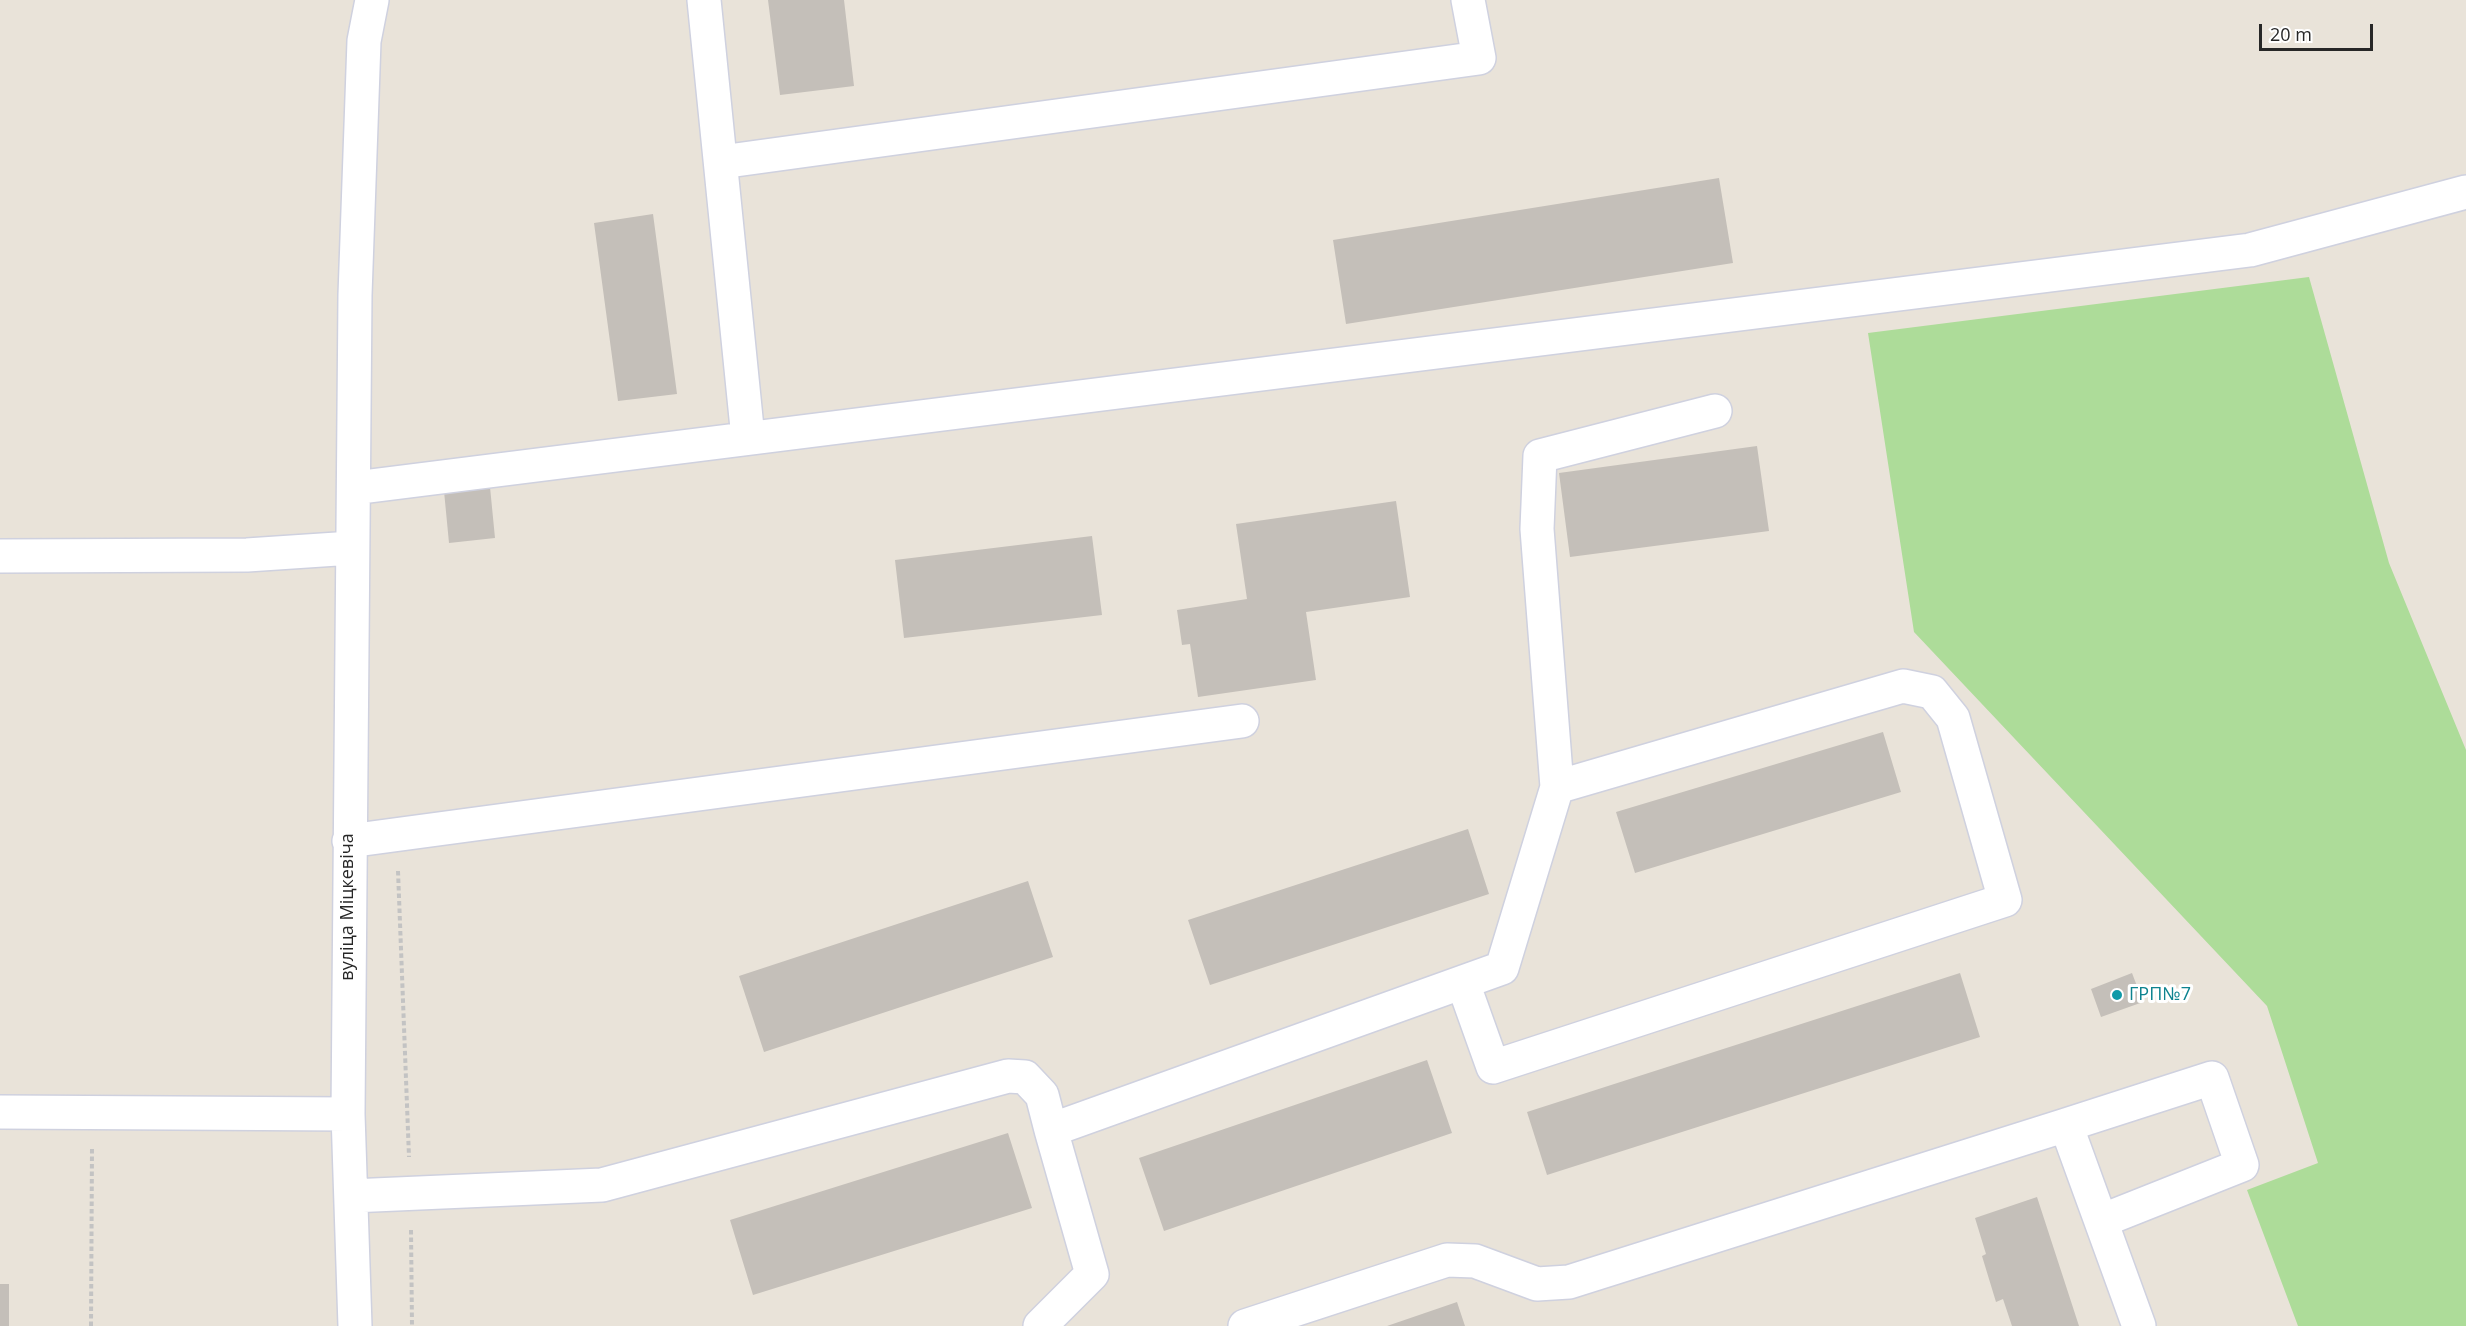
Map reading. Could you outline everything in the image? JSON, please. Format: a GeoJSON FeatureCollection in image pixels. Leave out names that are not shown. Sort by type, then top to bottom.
{"type":"FeatureCollection","features":[{"type":"Feature","properties":{"kind":"street","name":"вуліца Міцкевіча"},"geometry":{"type":"LineString","coordinates":[[351,1325],[351,1196],[348,1114],[349,841],[355,295],[364,41],[372,0]]}},
{"type":"Feature","properties":{"kind":"street"},"geometry":{"type":"LineString","coordinates":[[704,0],[748,438]]}},
{"type":"Feature","properties":{"kind":"street"},"geometry":{"type":"LineString","coordinates":[[721,162],[1479,58],[1468,0]]}},
{"type":"Feature","properties":{"kind":"street"},"geometry":{"type":"LineString","coordinates":[[354,488],[2250,250],[2466,192]]}},
{"type":"Feature","properties":{"kind":"street"},"geometry":{"type":"LineString","coordinates":[[1052,1130],[1502,968],[1557,787],[1537,529],[1540,456],[1714,411]]}},
{"type":"Feature","properties":{"kind":"street"},"geometry":{"type":"LineString","coordinates":[[0,556],[247,555],[352,548]]}},
{"type":"Feature","properties":{"kind":"street"},"geometry":{"type":"LineString","coordinates":[[1463,983],[1492,1067],[2005,900],[1953,718],[1932,692],[1904,686],[1557,787]]}},
{"type":"Feature","properties":{"kind":"street"},"geometry":{"type":"LineString","coordinates":[[349,841],[1242,721]]}},
{"type":"Feature","properties":{"kind":"street"},"geometry":{"type":"LineString","coordinates":[[351,1196],[602,1185],[1008,1076],[1025,1077],[1042,1095],[1092,1274],[1040,1326]]}},
{"type":"Feature","properties":{"kind":"street"},"geometry":{"type":"LineString","coordinates":[[1245,1326],[1447,1260],[1475,1262],[1537,1284],[1569,1282],[2212,1078],[2242,1165],[2101,1221]]}},
{"type":"Feature","properties":{"kind":"street"},"geometry":{"type":"LineString","coordinates":[[0,1112],[348,1114]]}},
{"type":"Feature","properties":{"kind":"street"},"geometry":{"type":"LineString","coordinates":[[2067,1125],[2139,1326]]}},
{"type":"Feature","properties":{"kind":"path"},"geometry":{"type":"LineString","coordinates":[[397,834],[410,1193],[412,1326]]}},
{"type":"Feature","properties":{"kind":"path"},"geometry":{"type":"LineString","coordinates":[[91,1326],[92,1112]]}},
{"type":"Feature","properties":{"kind":"green space"},"geometry":{"type":"Polygon","coordinates":[[[2309,277],[2389,563],[2466,750],[2466,1326],[2298,1326],[2247,1190],[2318,1163],[2267,1006],[1914,632],[1868,333],[2309,277]]]}},
{"type":"Feature","properties":{"kind":"building"},"geometry":{"type":"Polygon","coordinates":[[[768,0],[844,0],[854,86],[780,95],[768,0]]]}},
{"type":"Feature","properties":{"kind":"building"},"geometry":{"type":"Polygon","coordinates":[[[1719,178],[1733,263],[1346,324],[1333,240],[1719,178]]]}},
{"type":"Feature","properties":{"kind":"building"},"geometry":{"type":"Polygon","coordinates":[[[653,214],[677,394],[618,401],[594,223],[653,214]]]}},
{"type":"Feature","properties":{"kind":"building"},"geometry":{"type":"Polygon","coordinates":[[[1757,446],[1769,531],[1570,557],[1559,473],[1757,446]]]}},
{"type":"Feature","properties":{"kind":"building"},"geometry":{"type":"Polygon","coordinates":[[[490,487],[495,538],[449,543],[444,491],[490,487]]]}},
{"type":"Feature","properties":{"kind":"building"},"geometry":{"type":"Polygon","coordinates":[[[1396,501],[1410,597],[1306,612],[1316,680],[1198,697],[1190,644],[1182,645],[1177,610],[1247,599],[1236,524],[1396,501]]]}},
{"type":"Feature","properties":{"kind":"building"},"geometry":{"type":"Polygon","coordinates":[[[1092,536],[1102,615],[904,638],[895,560],[1092,536]]]}},
{"type":"Feature","properties":{"kind":"building"},"geometry":{"type":"Polygon","coordinates":[[[1883,732],[1901,792],[1635,873],[1616,812],[1883,732]]]}},
{"type":"Feature","properties":{"kind":"building"},"geometry":{"type":"Polygon","coordinates":[[[1468,829],[1489,894],[1210,985],[1188,920],[1468,829]]]}},
{"type":"Feature","properties":{"kind":"building"},"geometry":{"type":"Polygon","coordinates":[[[1028,881],[1053,957],[764,1052],[739,976],[1028,881]]]}},
{"type":"Feature","properties":{"kind":"building"},"geometry":{"type":"Polygon","coordinates":[[[1960,973],[1980,1037],[1547,1175],[1527,1112],[1960,973]]]}},
{"type":"Feature","properties":{"kind":"building","name":"ГРП№7"},"geometry":{"type":"Polygon","coordinates":[[[2132,973],[2143,1002],[2101,1017],[2091,989],[2132,973]]]}},
{"type":"Feature","properties":{"kind":"building"},"geometry":{"type":"Polygon","coordinates":[[[1427,1060],[1452,1133],[1164,1231],[1139,1158],[1427,1060]]]}},
{"type":"Feature","properties":{"kind":"building"},"geometry":{"type":"Polygon","coordinates":[[[1008,1133],[1032,1208],[753,1295],[730,1220],[1008,1133]]]}},
{"type":"Feature","properties":{"kind":"building"},"geometry":{"type":"Polygon","coordinates":[[[2037,1197],[2079,1326],[2012,1326],[2003,1299],[1996,1302],[1982,1256],[1986,1254],[1975,1218],[2037,1197]]]}},
{"type":"Feature","properties":{"kind":"building"},"geometry":{"type":"Polygon","coordinates":[[[0,1284],[9,1284],[9,1326],[0,1326],[0,1284]]]}},
{"type":"Feature","properties":{"kind":"building"},"geometry":{"type":"Polygon","coordinates":[[[1457,1302],[1465,1326],[1387,1326],[1457,1302]]]}},
{"type":"Feature","properties":{"kind":"place","name":"ГРП№7"},"geometry":{"type":"Point","coordinates":[2117,995]}}]}
